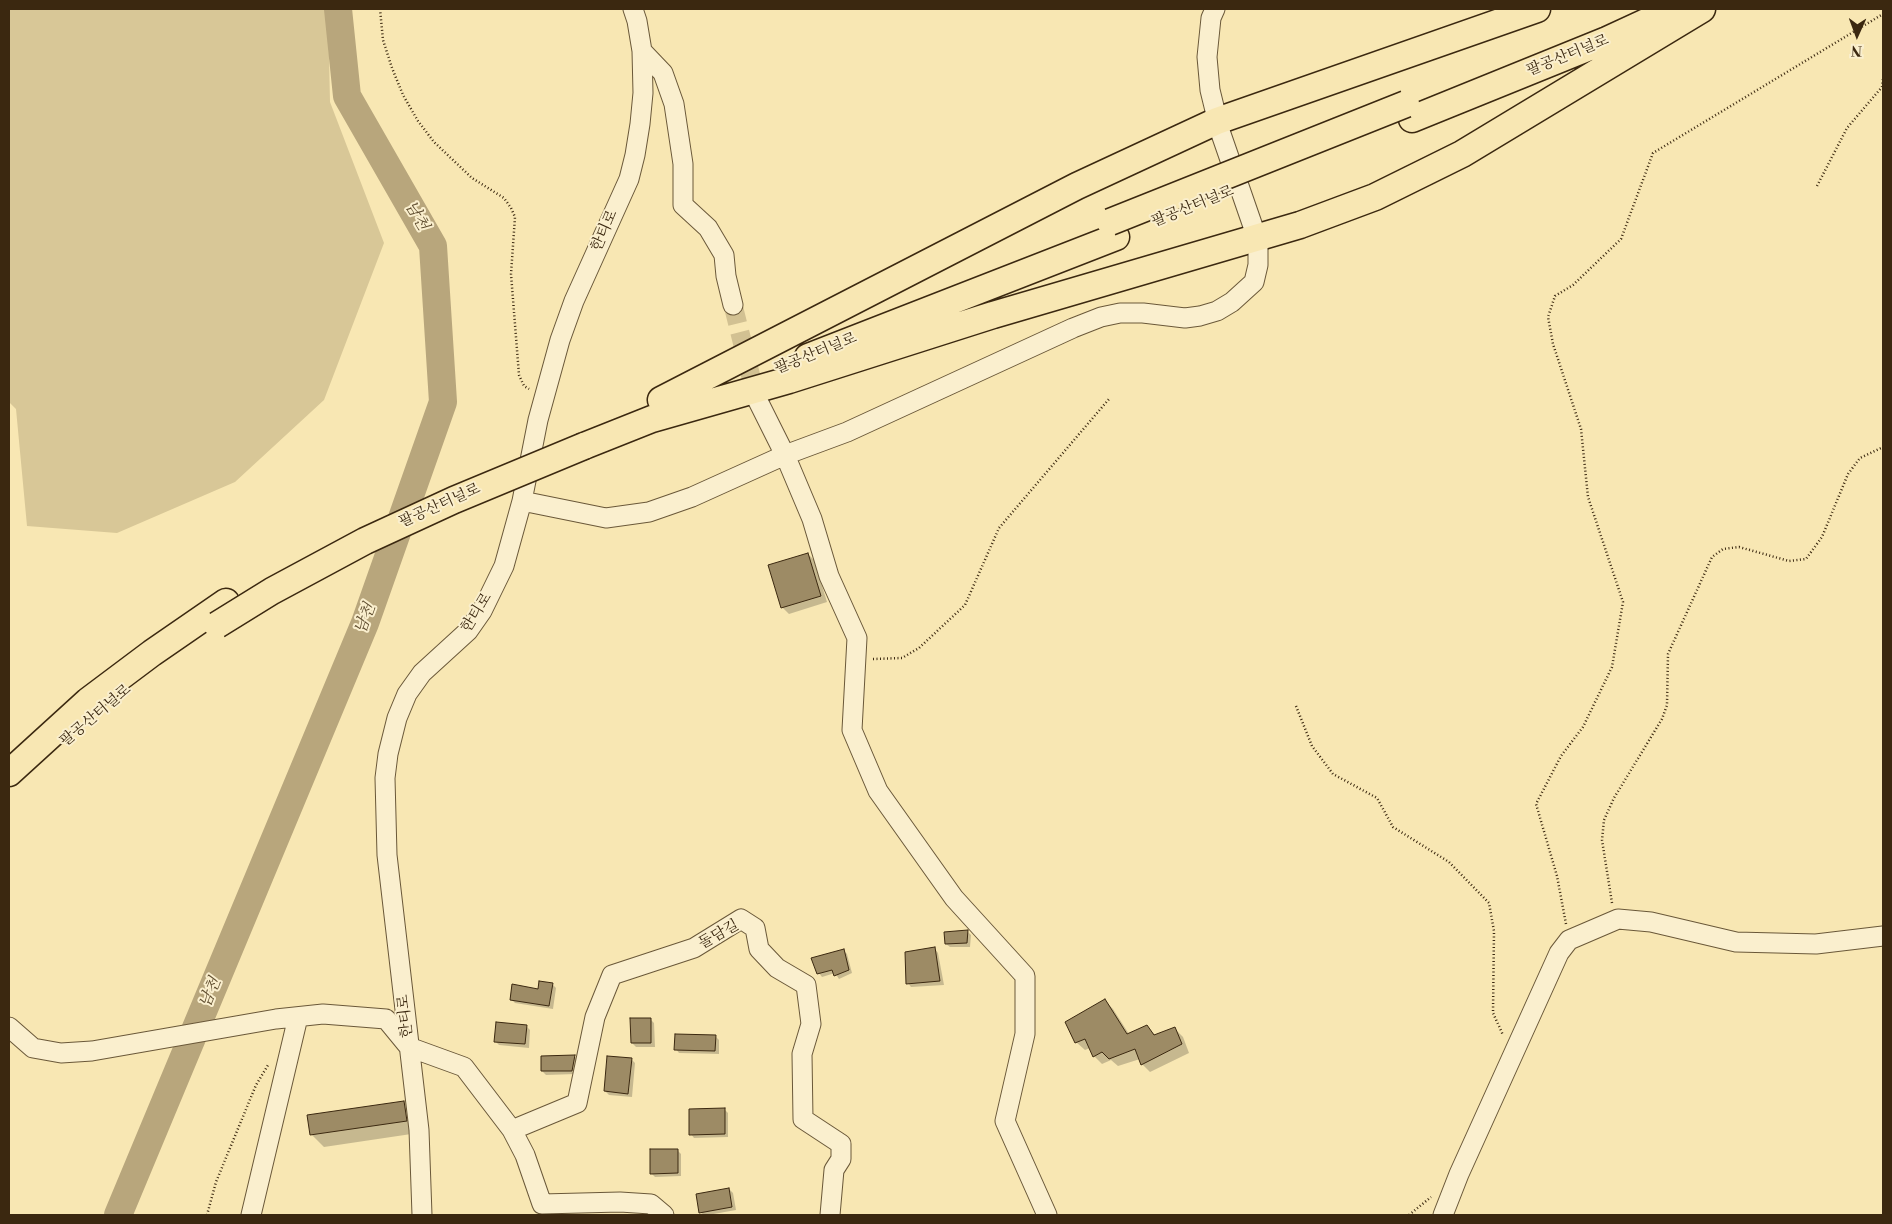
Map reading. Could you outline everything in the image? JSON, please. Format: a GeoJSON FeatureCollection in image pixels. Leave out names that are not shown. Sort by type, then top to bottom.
{"type":"FeatureCollection","features":[{"type":"Feature","properties":{"kind":"highway"},"geometry":{"type":"LineString","coordinates":[[656,409],[1077,186],[1217,121],[1537,9]]}},
{"type":"Feature","properties":{"kind":"highway","name":"팔공산터널로"},"geometry":{"type":"LineString","coordinates":[[1409,112],[1640,9]]}},
{"type":"Feature","properties":{"kind":"highway","name":"팔공산터널로"},"geometry":{"type":"LineString","coordinates":[[9,794],[106,706],[221,614],[303,556],[399,509],[501,464],[586,438],[1409,112],[1607,40],[1675,9]]}},
{"type":"Feature","properties":{"kind":"highway"},"geometry":{"type":"LineString","coordinates":[[656,409],[789,380],[993,314],[1300,225],[1375,197],[1462,154],[1702,9]]}},
{"type":"Feature","properties":{"kind":"highway","name":"팔공산터널로"},"geometry":{"type":"LineString","coordinates":[[9,773],[88,701],[152,653],[221,614]]}},
{"type":"Feature","properties":{"kind":"street","name":"한티로"},"geometry":{"type":"LineString","coordinates":[[422,1215],[419,1130],[387,855],[385,778],[388,754],[397,718],[407,694],[422,673],[468,632],[482,611],[504,566],[522,501],[544,397],[558,348],[574,301],[629,179],[640,124],[643,93],[642,52],[633,9]]}},
{"type":"Feature","properties":{"kind":"street"},"geometry":{"type":"LineString","coordinates":[[522,501],[606,518],[649,512],[692,497],[784,455],[847,432],[1101,316],[1120,313],[1143,313],[1185,318],[1217,311],[1232,302],[1254,282],[1258,264],[1257,238],[1217,121],[1210,90],[1207,57],[1211,18],[1215,9]]}},
{"type":"Feature","properties":{"kind":"street"},"geometry":{"type":"LineString","coordinates":[[642,52],[663,73],[674,104],[683,164],[683,205],[708,228],[724,255],[726,276],[733,305]]}},
{"type":"Feature","properties":{"kind":"street"},"geometry":{"type":"LineString","coordinates":[[756,397],[812,519],[829,576],[857,638],[852,730],[878,791],[954,898],[1025,976],[1025,1034],[1005,1121],[1047,1215]]}},
{"type":"Feature","properties":{"kind":"street","name":"돌담길"},"geometry":{"type":"LineString","coordinates":[[512,1130],[577,1103],[595,1017],[612,975],[694,948],[741,919],[755,928],[759,949],[777,968],[806,985],[811,1024],[802,1054],[803,1119],[840,1144],[841,1159],[834,1170],[830,1215]]}},
{"type":"Feature","properties":{"kind":"street"},"geometry":{"type":"LineString","coordinates":[[1443,1215],[1459,1174],[1559,953],[1569,940],[1618,919],[1651,922],[1736,942],[1816,944],[1883,936]]}},
{"type":"Feature","properties":{"kind":"street"},"geometry":{"type":"LineString","coordinates":[[9,1027],[32,1048],[61,1054],[92,1052],[276,1019],[323,1014],[386,1019],[410,1047],[464,1067],[512,1130],[525,1155],[542,1204],[620,1202],[651,1204],[664,1215]]}},
{"type":"Feature","properties":{"kind":"street"},"geometry":{"type":"LineString","coordinates":[[251,1215],[298,1017]]}},
{"type":"Feature","properties":{"kind":"path"},"geometry":{"type":"LineString","coordinates":[[380,9],[383,40],[392,68],[403,95],[418,121],[434,142],[472,178],[504,198],[515,217],[512,274],[519,375],[524,386],[544,397]]}},
{"type":"Feature","properties":{"kind":"path"},"geometry":{"type":"LineString","coordinates":[[1569,940],[1557,876],[1536,804],[1561,756],[1584,727],[1612,667],[1623,602],[1588,497],[1580,428],[1553,344],[1548,317],[1555,296],[1573,285],[1621,239],[1653,153],[1883,14]]}},
{"type":"Feature","properties":{"kind":"path"},"geometry":{"type":"LineString","coordinates":[[1817,186],[1847,128],[1882,87],[1883,79]]}},
{"type":"Feature","properties":{"kind":"path"},"geometry":{"type":"LineString","coordinates":[[856,660],[902,658],[919,648],[965,606],[999,528],[1109,399]]}},
{"type":"Feature","properties":{"kind":"path"},"geometry":{"type":"LineString","coordinates":[[1614,921],[1602,840],[1604,820],[1614,798],[1662,719],[1667,705],[1668,654],[1712,557],[1723,549],[1739,546],[1789,561],[1806,559],[1822,537],[1848,474],[1860,458],[1883,447]]}},
{"type":"Feature","properties":{"kind":"path"},"geometry":{"type":"LineString","coordinates":[[1296,706],[1312,746],[1333,774],[1377,798],[1393,827],[1450,862],[1489,903],[1494,931],[1493,1013],[1514,1056]]}},
{"type":"Feature","properties":{"kind":"path"},"geometry":{"type":"LineString","coordinates":[[207,1215],[216,1182],[256,1085],[272,1060]]}},
{"type":"Feature","properties":{"kind":"shaded area"},"geometry":{"type":"Polygon","coordinates":[[[9,9],[328,9],[330,102],[384,243],[324,400],[235,482],[117,533],[27,526],[16,409],[9,402],[9,9]]]}},
{"type":"Feature","properties":{"kind":"building"},"geometry":{"type":"Polygon","coordinates":[[[808,553],[821,596],[781,608],[768,565],[808,553]]]}},
{"type":"Feature","properties":{"kind":"building"},"geometry":{"type":"Polygon","coordinates":[[[968,930],[967,943],[945,944],[944,932],[968,930]]]}},
{"type":"Feature","properties":{"kind":"building"},"geometry":{"type":"Polygon","coordinates":[[[935,947],[940,981],[906,984],[905,952],[935,947]]]}},
{"type":"Feature","properties":{"kind":"building"},"geometry":{"type":"Polygon","coordinates":[[[844,949],[849,970],[834,976],[832,970],[817,974],[811,958],[844,949]]]}},
{"type":"Feature","properties":{"kind":"building"},"geometry":{"type":"Polygon","coordinates":[[[539,981],[553,983],[549,1006],[510,1000],[512,984],[538,989],[539,981]]]}},
{"type":"Feature","properties":{"kind":"building"},"geometry":{"type":"Polygon","coordinates":[[[1105,999],[1127,1034],[1147,1025],[1154,1035],[1175,1027],[1182,1044],[1141,1065],[1135,1049],[1109,1059],[1102,1052],[1093,1057],[1085,1039],[1075,1043],[1065,1022],[1105,999]]]}},
{"type":"Feature","properties":{"kind":"building"},"geometry":{"type":"Polygon","coordinates":[[[630,1018],[651,1018],[651,1043],[631,1043],[630,1018]]]}},
{"type":"Feature","properties":{"kind":"building"},"geometry":{"type":"Polygon","coordinates":[[[496,1022],[527,1025],[525,1044],[494,1042],[496,1022]]]}},
{"type":"Feature","properties":{"kind":"building"},"geometry":{"type":"Polygon","coordinates":[[[675,1034],[716,1035],[715,1051],[674,1050],[675,1034]]]}},
{"type":"Feature","properties":{"kind":"building"},"geometry":{"type":"Polygon","coordinates":[[[575,1055],[572,1071],[541,1071],[541,1056],[575,1055]]]}},
{"type":"Feature","properties":{"kind":"building"},"geometry":{"type":"Polygon","coordinates":[[[607,1056],[632,1058],[628,1094],[604,1091],[607,1056]]]}},
{"type":"Feature","properties":{"kind":"building"},"geometry":{"type":"Polygon","coordinates":[[[404,1101],[407,1121],[310,1135],[307,1115],[404,1101]]]}},
{"type":"Feature","properties":{"kind":"building"},"geometry":{"type":"Polygon","coordinates":[[[725,1108],[725,1134],[689,1135],[689,1109],[725,1108]]]}},
{"type":"Feature","properties":{"kind":"building"},"geometry":{"type":"Polygon","coordinates":[[[650,1149],[678,1149],[678,1173],[650,1174],[650,1149]]]}},
{"type":"Feature","properties":{"kind":"building"},"geometry":{"type":"Polygon","coordinates":[[[729,1188],[732,1207],[699,1213],[696,1194],[729,1188]]]}},
{"type":"Feature","properties":{"kind":"waterway","name":"남천"},"geometry":{"type":"LineString","coordinates":[[118,1215],[365,623],[443,402],[433,246],[347,96],[338,9]]}},
{"type":"Feature","properties":{"kind":"tunnel"},"geometry":{"type":"LineString","coordinates":[[733,305],[756,397]]}}]}
